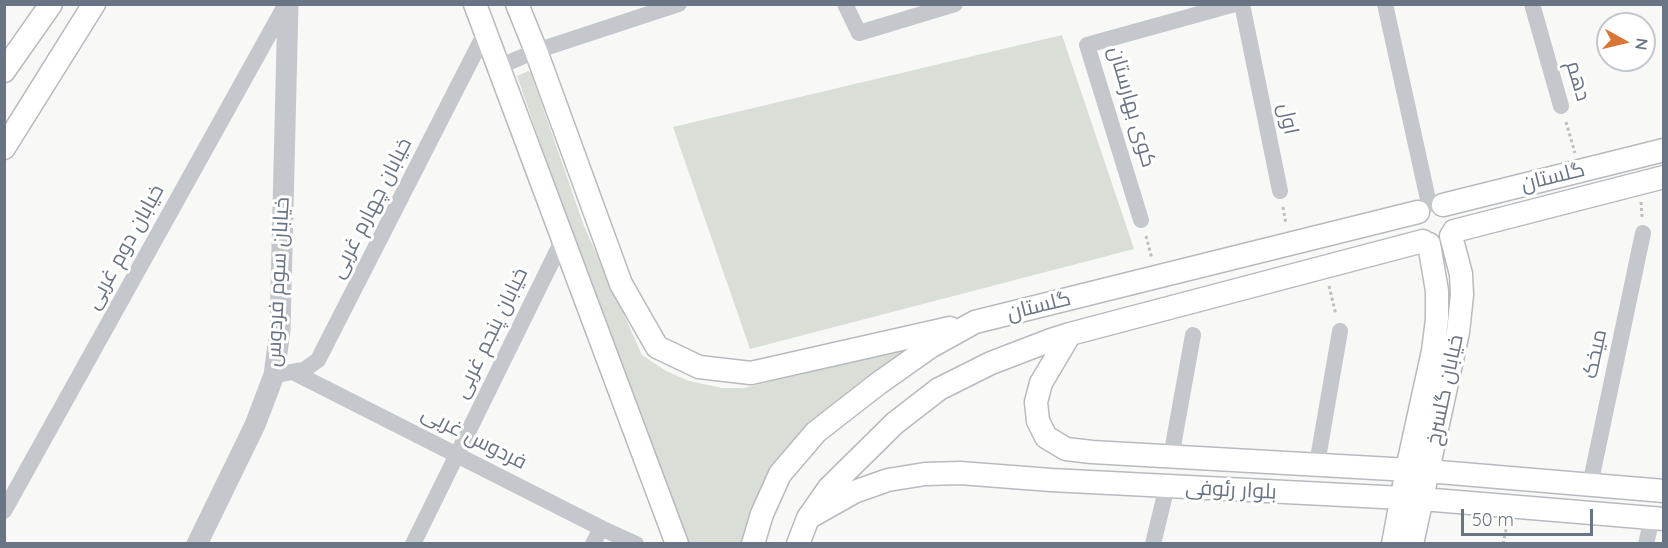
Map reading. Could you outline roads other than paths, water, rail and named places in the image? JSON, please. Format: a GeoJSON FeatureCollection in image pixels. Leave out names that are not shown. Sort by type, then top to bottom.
{"type":"FeatureCollection","features":[{"type":"Feature","properties":{"kind":"main road"},"geometry":{"type":"LineString","coordinates":[[4,71],[51,4]]}},
{"type":"Feature","properties":{"kind":"main road"},"geometry":{"type":"LineString","coordinates":[[4,148],[94,4]]}},
{"type":"Feature","properties":{"kind":"main road"},"geometry":{"type":"LineString","coordinates":[[475,4],[677,543]]}},
{"type":"Feature","properties":{"kind":"main road"},"geometry":{"type":"LineString","coordinates":[[517,4],[621,284],[657,347],[699,367],[752,373],[975,322]]}},
{"type":"Feature","properties":{"kind":"main road","name":"گلستان"},"geometry":{"type":"LineString","coordinates":[[753,543],[762,514],[780,474],[816,432],[930,347],[975,322],[1664,150]]}},
{"type":"Feature","properties":{"kind":"main road","name":"گلستان"},"geometry":{"type":"LineString","coordinates":[[1452,233],[1664,177]]}},
{"type":"Feature","properties":{"kind":"main road"},"geometry":{"type":"LineString","coordinates":[[1430,207],[1452,213],[1455,220],[1452,233],[1440,244],[1426,242],[1418,236],[1414,224],[1430,207]]}},
{"type":"Feature","properties":{"kind":"main road","name":"خیابان گلسرخ"},"geometry":{"type":"LineString","coordinates":[[1417,470],[1458,332],[1461,273],[1452,233]]}},
{"type":"Feature","properties":{"kind":"main road","name":"گلستان"},"geometry":{"type":"LineString","coordinates":[[798,543],[808,518],[830,488],[895,423],[939,389],[991,363],[1070,334],[1325,266],[1426,242]]}},
{"type":"Feature","properties":{"kind":"main road","name":"خیابان گلسرخ"},"geometry":{"type":"LineString","coordinates":[[1413,543],[1412,499],[1437,319],[1437,291],[1426,242]]}},
{"type":"Feature","properties":{"kind":"main road","name":"بلوار رئوفی"},"geometry":{"type":"LineString","coordinates":[[1070,334],[1041,382],[1036,402],[1038,421],[1046,437],[1066,449],[1417,470],[1664,491]]}},
{"type":"Feature","properties":{"kind":"main road"},"geometry":{"type":"LineString","coordinates":[[1167,486],[1171,457]]}},
{"type":"Feature","properties":{"kind":"main road","name":"بلوار رئوفی"},"geometry":{"type":"LineString","coordinates":[[808,518],[854,492],[888,480],[925,474],[960,473],[1412,499],[1658,518]]}},
{"type":"Feature","properties":{"kind":"main road","name":"خیابان گلسرخ"},"geometry":{"type":"LineString","coordinates":[[1393,543],[1412,499]]}},
{"type":"Feature","properties":{"kind":"street","name":"خیابان سوم فردوس"},"geometry":{"type":"LineString","coordinates":[[197,543],[283,373],[280,330],[287,4]]}},
{"type":"Feature","properties":{"kind":"street","name":"خیابان دوم غربی"},"geometry":{"type":"LineString","coordinates":[[4,511],[287,4]]}},
{"type":"Feature","properties":{"kind":"street"},"geometry":{"type":"LineString","coordinates":[[498,67],[536,51],[679,4]]}},
{"type":"Feature","properties":{"kind":"street"},"geometry":{"type":"LineString","coordinates":[[845,4],[859,33],[955,4]]}},
{"type":"Feature","properties":{"kind":"street","name":"کوی بهارستان"},"geometry":{"type":"LineString","coordinates":[[1141,220],[1087,45],[1234,4]]}},
{"type":"Feature","properties":{"kind":"street","name":"اول"},"geometry":{"type":"LineString","coordinates":[[1242,4],[1280,190]]}},
{"type":"Feature","properties":{"kind":"street"},"geometry":{"type":"LineString","coordinates":[[1385,4],[1430,207]]}},
{"type":"Feature","properties":{"kind":"street","name":"دهم"},"geometry":{"type":"LineString","coordinates":[[1532,4],[1562,106]]}},
{"type":"Feature","properties":{"kind":"street","name":"خیابان چهارم غربی"},"geometry":{"type":"LineString","coordinates":[[283,373],[304,370],[318,360],[485,33]]}},
{"type":"Feature","properties":{"kind":"street","name":"میخک"},"geometry":{"type":"LineString","coordinates":[[1590,485],[1643,233]]}},
{"type":"Feature","properties":{"kind":"street","name":"خیابان پنجم غربی"},"geometry":{"type":"LineString","coordinates":[[412,543],[563,239]]}},
{"type":"Feature","properties":{"kind":"street"},"geometry":{"type":"LineString","coordinates":[[1317,464],[1340,331]]}},
{"type":"Feature","properties":{"kind":"street"},"geometry":{"type":"LineString","coordinates":[[1171,457],[1193,335]]}},
{"type":"Feature","properties":{"kind":"street","name":"فردوس غربی"},"geometry":{"type":"LineString","coordinates":[[283,373],[456,454],[600,528],[636,543]]}},
{"type":"Feature","properties":{"kind":"street"},"geometry":{"type":"LineString","coordinates":[[1154,543],[1167,486]]}},
{"type":"Feature","properties":{"kind":"street"},"geometry":{"type":"LineString","coordinates":[[1646,543],[1658,518]]}},
{"type":"Feature","properties":{"kind":"street"},"geometry":{"type":"LineString","coordinates":[[593,543],[600,528]]}}]}
